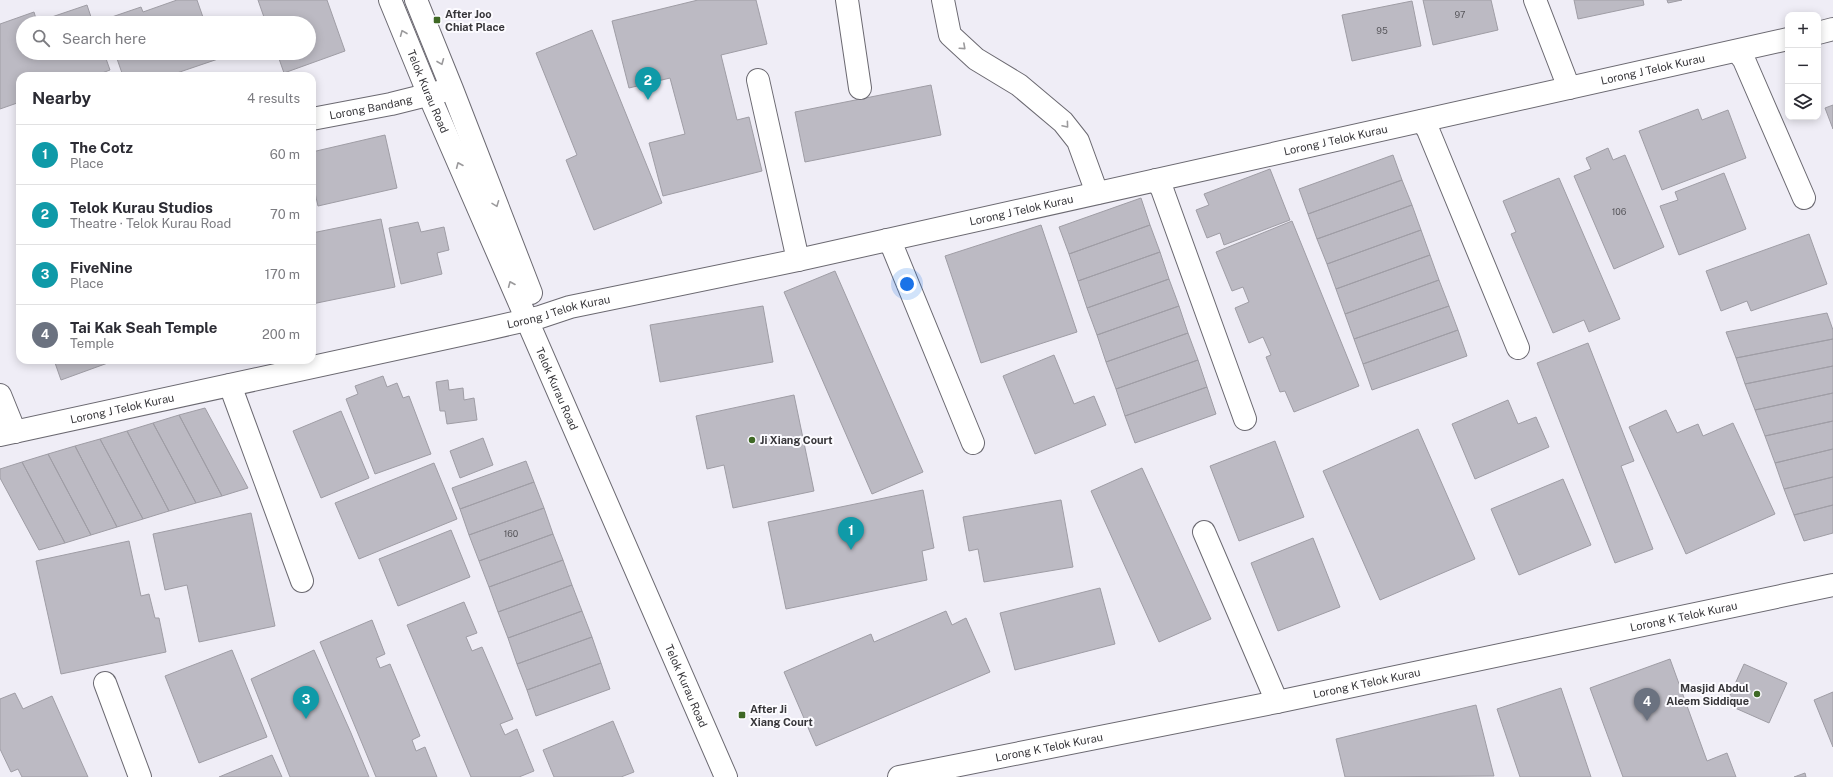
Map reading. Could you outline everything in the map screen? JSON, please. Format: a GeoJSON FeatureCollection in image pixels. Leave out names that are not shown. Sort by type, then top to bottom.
{"type":"FeatureCollection","features":[{"type":"Feature","properties":{"kind":"street","name":"Telok Kurau Road"},"geometry":{"type":"LineString","coordinates":[[390,0],[429,95],[533,318],[741,777]]}},
{"type":"Feature","properties":{"kind":"street","name":"Telok Kurau Road"},"geometry":{"type":"LineString","coordinates":[[416,0],[452,89],[533,318],[726,777]]}},
{"type":"Feature","properties":{"kind":"street"},"geometry":{"type":"LineString","coordinates":[[846,0],[860,88]]}},
{"type":"Feature","properties":{"kind":"street"},"geometry":{"type":"LineString","coordinates":[[943,0],[950,35],[976,59],[1019,85],[1063,122],[1078,141],[1097,193]]}},
{"type":"Feature","properties":{"kind":"street"},"geometry":{"type":"LineString","coordinates":[[1534,0],[1569,88]]}},
{"type":"Feature","properties":{"kind":"street"},"geometry":{"type":"LineString","coordinates":[[1821,32],[1833,29]]}},
{"type":"Feature","properties":{"kind":"street","name":"Lorong J Telok Kurau"},"geometry":{"type":"LineString","coordinates":[[0,395],[7,433],[533,318],[570,307],[798,260],[1785,40]]}},
{"type":"Feature","properties":{"kind":"street"},"geometry":{"type":"LineString","coordinates":[[1737,51],[1744,60],[1804,198]]}},
{"type":"Feature","properties":{"kind":"street"},"geometry":{"type":"LineString","coordinates":[[758,80],[798,260]]}},
{"type":"Feature","properties":{"kind":"street","name":"Lorong Bandang"},"geometry":{"type":"LineString","coordinates":[[316,118],[452,89]]}},
{"type":"Feature","properties":{"kind":"street"},"geometry":{"type":"LineString","coordinates":[[1422,121],[1428,130],[1518,348]]}},
{"type":"Feature","properties":{"kind":"street"},"geometry":{"type":"LineString","coordinates":[[1156,180],[1162,189],[1244,419]]}},
{"type":"Feature","properties":{"kind":"street"},"geometry":{"type":"LineString","coordinates":[[887,240],[894,248],[973,443]]}},
{"type":"Feature","properties":{"kind":"street"},"geometry":{"type":"LineString","coordinates":[[230,385],[302,581]]}},
{"type":"Feature","properties":{"kind":"street"},"geometry":{"type":"LineString","coordinates":[[1204,532],[1277,702]]}},
{"type":"Feature","properties":{"kind":"street","name":"Lorong K Telok Kurau"},"geometry":{"type":"LineString","coordinates":[[899,777],[1277,702],[1833,585]]}},
{"type":"Feature","properties":{"kind":"street"},"geometry":{"type":"LineString","coordinates":[[105,683],[140,777]]}},
{"type":"Feature","properties":{"kind":"building"},"geometry":{"type":"Polygon","coordinates":[[[177,0],[197,0],[203,16],[115,16],[141,7],[143,12],[177,0]]]}},
{"type":"Feature","properties":{"kind":"building"},"geometry":{"type":"Polygon","coordinates":[[[258,0],[327,0],[345,51],[284,72],[279,60],[316,60],[316,16],[264,16],[258,0]]]}},
{"type":"Feature","properties":{"kind":"building"},"geometry":{"type":"Polygon","coordinates":[[[698,0],[756,0],[767,44],[721,55],[737,120],[749,117],[762,171],[663,196],[649,143],[685,134],[670,78],[629,88],[612,21],[698,0]]]}},
{"type":"Feature","properties":{"kind":"building"},"geometry":{"type":"Polygon","coordinates":[[[1423,0],[1491,0],[1498,30],[1433,45],[1423,0]]]}},
{"type":"Feature","properties":{"kind":"building"},"geometry":{"type":"Polygon","coordinates":[[[1574,0],[1643,0],[1644,5],[1578,19],[1574,0]]]}},
{"type":"Feature","properties":{"kind":"building"},"geometry":{"type":"Polygon","coordinates":[[[1667,0],[1682,0],[1668,3],[1667,0]]]}},
{"type":"Feature","properties":{"kind":"building"},"geometry":{"type":"Polygon","coordinates":[[[1412,1],[1421,46],[1352,61],[1342,15],[1412,1]]]}},
{"type":"Feature","properties":{"kind":"building"},"geometry":{"type":"Polygon","coordinates":[[[87,5],[91,16],[55,16],[87,5]]]}},
{"type":"Feature","properties":{"kind":"building"},"geometry":{"type":"Polygon","coordinates":[[[34,12],[35,16],[23,16],[34,12]]]}},
{"type":"Feature","properties":{"kind":"building"},"geometry":{"type":"Polygon","coordinates":[[[16,18],[16,60],[106,60],[110,70],[105,72],[16,72],[16,103],[0,109],[0,24],[16,18]]]}},
{"type":"Feature","properties":{"kind":"building"},"geometry":{"type":"Polygon","coordinates":[[[592,30],[662,203],[594,230],[566,160],[577,155],[536,53],[592,30]]]}},
{"type":"Feature","properties":{"kind":"building"},"geometry":{"type":"Polygon","coordinates":[[[117,60],[215,60],[180,72],[122,72],[117,60]]]}},
{"type":"Feature","properties":{"kind":"building"},"geometry":{"type":"Polygon","coordinates":[[[931,85],[941,135],[805,162],[795,112],[931,85]]]}},
{"type":"Feature","properties":{"kind":"building"},"geometry":{"type":"Polygon","coordinates":[[[1833,105],[1833,129],[1825,108],[1833,105]]]}},
{"type":"Feature","properties":{"kind":"building"},"geometry":{"type":"Polygon","coordinates":[[[1698,109],[1702,120],[1728,110],[1746,158],[1662,190],[1639,131],[1698,109]]]}},
{"type":"Feature","properties":{"kind":"building"},"geometry":{"type":"Polygon","coordinates":[[[385,135],[397,188],[318,206],[316,197],[316,151],[385,135]]]}},
{"type":"Feature","properties":{"kind":"building"},"geometry":{"type":"Polygon","coordinates":[[[1608,148],[1613,160],[1625,155],[1664,247],[1614,269],[1574,176],[1591,169],[1586,158],[1608,148]]]}},
{"type":"Feature","properties":{"kind":"building"},"geometry":{"type":"Polygon","coordinates":[[[1393,155],[1402,180],[1308,214],[1299,189],[1393,155]]]}},
{"type":"Feature","properties":{"kind":"building"},"geometry":{"type":"Polygon","coordinates":[[[1270,169],[1290,220],[1224,245],[1220,233],[1207,238],[1196,210],[1209,205],[1204,194],[1270,169]]]}},
{"type":"Feature","properties":{"kind":"building"},"geometry":{"type":"Polygon","coordinates":[[[1724,173],[1746,229],[1679,255],[1660,206],[1678,200],[1675,192],[1724,173]]]}},
{"type":"Feature","properties":{"kind":"building"},"geometry":{"type":"Polygon","coordinates":[[[1559,178],[1620,319],[1589,332],[1584,320],[1553,333],[1511,234],[1516,232],[1503,201],[1559,178]]]}},
{"type":"Feature","properties":{"kind":"building"},"geometry":{"type":"Polygon","coordinates":[[[1402,180],[1412,205],[1317,239],[1308,214],[1402,180]]]}},
{"type":"Feature","properties":{"kind":"building"},"geometry":{"type":"Polygon","coordinates":[[[1141,198],[1150,225],[1069,254],[1059,227],[1141,198]]]}},
{"type":"Feature","properties":{"kind":"building"},"geometry":{"type":"Polygon","coordinates":[[[1412,205],[1421,230],[1327,264],[1317,239],[1412,205]]]}},
{"type":"Feature","properties":{"kind":"building"},"geometry":{"type":"Polygon","coordinates":[[[381,219],[395,287],[316,303],[316,232],[381,219]]]}},
{"type":"Feature","properties":{"kind":"building"},"geometry":{"type":"Polygon","coordinates":[[[1292,221],[1359,386],[1294,412],[1285,391],[1280,392],[1266,357],[1271,355],[1263,337],[1249,343],[1235,308],[1249,302],[1243,287],[1232,291],[1216,252],[1292,221]]]}},
{"type":"Feature","properties":{"kind":"building"},"geometry":{"type":"Polygon","coordinates":[[[418,222],[421,232],[444,227],[449,250],[437,253],[442,274],[401,284],[389,228],[418,222]]]}},
{"type":"Feature","properties":{"kind":"building"},"geometry":{"type":"Polygon","coordinates":[[[1041,225],[1077,332],[981,363],[945,256],[1041,225]]]}},
{"type":"Feature","properties":{"kind":"building"},"geometry":{"type":"Polygon","coordinates":[[[1150,225],[1160,252],[1078,281],[1069,254],[1150,225]]]}},
{"type":"Feature","properties":{"kind":"building"},"geometry":{"type":"Polygon","coordinates":[[[1421,230],[1430,255],[1336,289],[1327,264],[1421,230]]]}},
{"type":"Feature","properties":{"kind":"building"},"geometry":{"type":"Polygon","coordinates":[[[1809,234],[1827,284],[1751,311],[1747,301],[1721,311],[1706,271],[1809,234]]]}},
{"type":"Feature","properties":{"kind":"building"},"geometry":{"type":"Polygon","coordinates":[[[1160,252],[1169,279],[1087,308],[1078,281],[1160,252]]]}},
{"type":"Feature","properties":{"kind":"building"},"geometry":{"type":"Polygon","coordinates":[[[1430,255],[1439,280],[1345,314],[1336,289],[1430,255]]]}},
{"type":"Feature","properties":{"kind":"building"},"geometry":{"type":"Polygon","coordinates":[[[835,271],[923,472],[872,494],[784,292],[835,271]]]}},
{"type":"Feature","properties":{"kind":"building"},"geometry":{"type":"Polygon","coordinates":[[[1169,279],[1179,306],[1097,335],[1087,308],[1169,279]]]}},
{"type":"Feature","properties":{"kind":"building"},"geometry":{"type":"Polygon","coordinates":[[[1439,280],[1449,306],[1354,339],[1345,314],[1439,280]]]}},
{"type":"Feature","properties":{"kind":"building"},"geometry":{"type":"Polygon","coordinates":[[[763,306],[773,362],[660,382],[650,325],[763,306]]]}},
{"type":"Feature","properties":{"kind":"building"},"geometry":{"type":"Polygon","coordinates":[[[1179,306],[1188,333],[1106,362],[1097,335],[1179,306]]]}},
{"type":"Feature","properties":{"kind":"building"},"geometry":{"type":"Polygon","coordinates":[[[1449,306],[1458,330],[1363,364],[1354,339],[1449,306]]]}},
{"type":"Feature","properties":{"kind":"building"},"geometry":{"type":"Polygon","coordinates":[[[1827,313],[1833,330],[1833,339],[1736,358],[1726,332],[1827,313]]]}},
{"type":"Feature","properties":{"kind":"building"},"geometry":{"type":"Polygon","coordinates":[[[1458,330],[1467,356],[1372,390],[1363,364],[1458,330]]]}},
{"type":"Feature","properties":{"kind":"building"},"geometry":{"type":"Polygon","coordinates":[[[1188,333],[1198,360],[1116,389],[1106,362],[1188,333]]]}},
{"type":"Feature","properties":{"kind":"building"},"geometry":{"type":"Polygon","coordinates":[[[1833,339],[1833,366],[1745,384],[1736,358],[1833,339]]]}},
{"type":"Feature","properties":{"kind":"building"},"geometry":{"type":"Polygon","coordinates":[[[1588,343],[1634,461],[1621,466],[1653,549],[1615,563],[1537,363],[1588,343]]]}},
{"type":"Feature","properties":{"kind":"building"},"geometry":{"type":"Polygon","coordinates":[[[1054,355],[1074,404],[1094,396],[1106,425],[1035,454],[1003,376],[1054,355]]]}},
{"type":"Feature","properties":{"kind":"building"},"geometry":{"type":"Polygon","coordinates":[[[1198,360],[1207,387],[1125,416],[1116,389],[1198,360]]]}},
{"type":"Feature","properties":{"kind":"building"},"geometry":{"type":"Polygon","coordinates":[[[55,364],[105,364],[61,380],[55,364]]]}},
{"type":"Feature","properties":{"kind":"building"},"geometry":{"type":"Polygon","coordinates":[[[1833,366],[1833,393],[1755,410],[1745,384],[1833,366]]]}},
{"type":"Feature","properties":{"kind":"building"},"geometry":{"type":"Polygon","coordinates":[[[383,376],[387,387],[397,383],[403,398],[409,396],[431,454],[375,474],[346,399],[358,394],[355,386],[383,376]]]}},
{"type":"Feature","properties":{"kind":"building"},"geometry":{"type":"Polygon","coordinates":[[[448,380],[449,390],[463,388],[464,400],[474,398],[477,420],[447,424],[445,411],[440,411],[436,382],[448,380]]]}},
{"type":"Feature","properties":{"kind":"building"},"geometry":{"type":"Polygon","coordinates":[[[1207,387],[1216,414],[1135,443],[1125,416],[1207,387]]]}},
{"type":"Feature","properties":{"kind":"building"},"geometry":{"type":"Polygon","coordinates":[[[1833,393],[1833,421],[1765,436],[1755,410],[1833,393]]]}},
{"type":"Feature","properties":{"kind":"building","name":"Ji Xiang Court"},"geometry":{"type":"Polygon","coordinates":[[[794,395],[814,491],[733,508],[724,465],[707,469],[696,416],[794,395]]]}},
{"type":"Feature","properties":{"kind":"building"},"geometry":{"type":"Polygon","coordinates":[[[1508,400],[1518,424],[1536,417],[1549,447],[1475,479],[1452,424],[1508,400]]]}},
{"type":"Feature","properties":{"kind":"building"},"geometry":{"type":"Polygon","coordinates":[[[205,408],[248,488],[222,496],[179,415],[205,408]]]}},
{"type":"Feature","properties":{"kind":"building"},"geometry":{"type":"Polygon","coordinates":[[[1666,410],[1677,433],[1698,424],[1703,436],[1733,423],[1775,514],[1686,554],[1629,427],[1666,410]]]}},
{"type":"Feature","properties":{"kind":"building"},"geometry":{"type":"Polygon","coordinates":[[[341,411],[369,478],[321,498],[293,431],[341,411]]]}},
{"type":"Feature","properties":{"kind":"building"},"geometry":{"type":"Polygon","coordinates":[[[179,415],[222,496],[196,503],[153,423],[179,415]]]}},
{"type":"Feature","properties":{"kind":"building"},"geometry":{"type":"Polygon","coordinates":[[[1833,421],[1833,449],[1775,463],[1765,436],[1833,421]]]}},
{"type":"Feature","properties":{"kind":"building"},"geometry":{"type":"Polygon","coordinates":[[[153,423],[196,503],[169,511],[127,431],[153,423]]]}},
{"type":"Feature","properties":{"kind":"building"},"geometry":{"type":"Polygon","coordinates":[[[1418,429],[1475,559],[1380,600],[1323,471],[1418,429]]]}},
{"type":"Feature","properties":{"kind":"building"},"geometry":{"type":"Polygon","coordinates":[[[127,431],[169,511],[143,519],[100,439],[127,431]]]}},
{"type":"Feature","properties":{"kind":"building"},"geometry":{"type":"Polygon","coordinates":[[[483,438],[493,465],[460,478],[450,451],[483,438]]]}},
{"type":"Feature","properties":{"kind":"building"},"geometry":{"type":"Polygon","coordinates":[[[100,439],[143,519],[117,527],[75,446],[100,439]]]}},
{"type":"Feature","properties":{"kind":"building"},"geometry":{"type":"Polygon","coordinates":[[[1275,441],[1304,517],[1239,541],[1210,466],[1275,441]]]}},
{"type":"Feature","properties":{"kind":"building"},"geometry":{"type":"Polygon","coordinates":[[[75,446],[117,527],[91,535],[48,454],[75,446]]]}},
{"type":"Feature","properties":{"kind":"building"},"geometry":{"type":"Polygon","coordinates":[[[1833,449],[1833,477],[1784,489],[1775,463],[1833,449]]]}},
{"type":"Feature","properties":{"kind":"building"},"geometry":{"type":"Polygon","coordinates":[[[48,454],[91,535],[65,543],[22,462],[48,454]]]}},
{"type":"Feature","properties":{"kind":"building"},"geometry":{"type":"Polygon","coordinates":[[[526,461],[534,482],[460,509],[452,488],[526,461]]]}},
{"type":"Feature","properties":{"kind":"building"},"geometry":{"type":"Polygon","coordinates":[[[22,462],[65,543],[39,550],[0,478],[0,469],[22,462]]]}},
{"type":"Feature","properties":{"kind":"building"},"geometry":{"type":"Polygon","coordinates":[[[434,463],[457,519],[359,559],[335,503],[434,463]]]}},
{"type":"Feature","properties":{"kind":"building"},"geometry":{"type":"Polygon","coordinates":[[[1142,468],[1211,619],[1159,642],[1091,491],[1142,468]]]}},
{"type":"Feature","properties":{"kind":"building"},"geometry":{"type":"Polygon","coordinates":[[[1833,477],[1833,505],[1794,515],[1784,489],[1833,477]]]}},
{"type":"Feature","properties":{"kind":"building"},"geometry":{"type":"Polygon","coordinates":[[[1563,479],[1591,545],[1519,575],[1491,509],[1563,479]]]}},
{"type":"Feature","properties":{"kind":"building"},"geometry":{"type":"Polygon","coordinates":[[[534,482],[544,508],[469,535],[460,509],[534,482]]]}},
{"type":"Feature","properties":{"kind":"building"},"geometry":{"type":"Polygon","coordinates":[[[923,490],[934,548],[922,551],[927,580],[786,609],[768,522],[923,490]]]}},
{"type":"Feature","properties":{"kind":"building"},"geometry":{"type":"Polygon","coordinates":[[[1061,500],[1073,567],[984,582],[978,549],[969,551],[963,517],[1061,500]]]}},
{"type":"Feature","properties":{"kind":"building"},"geometry":{"type":"Polygon","coordinates":[[[1833,505],[1833,533],[1804,541],[1794,515],[1833,505]]]}},
{"type":"Feature","properties":{"kind":"building"},"geometry":{"type":"Polygon","coordinates":[[[544,508],[553,534],[479,561],[469,535],[544,508]]]}},
{"type":"Feature","properties":{"kind":"building"},"geometry":{"type":"Polygon","coordinates":[[[251,513],[275,626],[199,642],[187,585],[165,590],[153,534],[251,513]]]}},
{"type":"Feature","properties":{"kind":"building"},"geometry":{"type":"Polygon","coordinates":[[[451,530],[470,577],[398,606],[379,559],[451,530]]]}},
{"type":"Feature","properties":{"kind":"building"},"geometry":{"type":"Polygon","coordinates":[[[553,534],[563,560],[489,587],[479,561],[553,534]]]}},
{"type":"Feature","properties":{"kind":"building"},"geometry":{"type":"Polygon","coordinates":[[[1313,538],[1340,607],[1278,631],[1251,563],[1313,538]]]}},
{"type":"Feature","properties":{"kind":"building"},"geometry":{"type":"Polygon","coordinates":[[[129,541],[141,596],[149,594],[155,618],[159,618],[166,652],[61,674],[36,561],[129,541]]]}},
{"type":"Feature","properties":{"kind":"building"},"geometry":{"type":"Polygon","coordinates":[[[563,560],[572,585],[498,612],[489,587],[563,560]]]}},
{"type":"Feature","properties":{"kind":"building"},"geometry":{"type":"Polygon","coordinates":[[[572,585],[582,611],[508,638],[498,612],[572,585]]]}},
{"type":"Feature","properties":{"kind":"building"},"geometry":{"type":"Polygon","coordinates":[[[1100,588],[1115,644],[1015,670],[1000,613],[1100,588]]]}},
{"type":"Feature","properties":{"kind":"building"},"geometry":{"type":"Polygon","coordinates":[[[464,602],[477,633],[466,637],[472,651],[482,647],[513,719],[500,724],[505,735],[517,729],[534,771],[519,777],[471,777],[407,625],[464,602]]]}},
{"type":"Feature","properties":{"kind":"building"},"geometry":{"type":"Polygon","coordinates":[[[582,611],[592,637],[517,664],[508,638],[582,611]]]}},
{"type":"Feature","properties":{"kind":"building"},"geometry":{"type":"Polygon","coordinates":[[[946,611],[952,625],[966,618],[990,672],[816,746],[784,672],[871,634],[874,642],[946,611]]]}},
{"type":"Feature","properties":{"kind":"building"},"geometry":{"type":"Polygon","coordinates":[[[372,620],[385,654],[376,658],[380,668],[390,664],[420,736],[412,740],[416,751],[425,747],[437,777],[376,777],[320,642],[372,620]]]}},
{"type":"Feature","properties":{"kind":"building"},"geometry":{"type":"Polygon","coordinates":[[[592,637],[601,663],[527,690],[517,664],[592,637]]]}},
{"type":"Feature","properties":{"kind":"building"},"geometry":{"type":"Polygon","coordinates":[[[232,650],[267,737],[199,763],[165,676],[232,650]]]}},
{"type":"Feature","properties":{"kind":"building"},"geometry":{"type":"Polygon","coordinates":[[[314,650],[369,777],[290,777],[251,679],[314,650]]]}},
{"type":"Feature","properties":{"kind":"building"},"geometry":{"type":"Polygon","coordinates":[[[1670,659],[1707,761],[1727,753],[1736,777],[1623,777],[1590,688],[1670,659]]]}},
{"type":"Feature","properties":{"kind":"building"},"geometry":{"type":"Polygon","coordinates":[[[601,663],[610,689],[536,716],[527,690],[601,663]]]}},
{"type":"Feature","properties":{"kind":"building","name":"Masjid Abdul Aleem Siddique"},"geometry":{"type":"Polygon","coordinates":[[[1744,664],[1787,683],[1769,723],[1726,704],[1744,664]]]}},
{"type":"Feature","properties":{"kind":"building"},"geometry":{"type":"Polygon","coordinates":[[[1561,688],[1591,777],[1520,777],[1497,709],[1561,688]]]}},
{"type":"Feature","properties":{"kind":"building"},"geometry":{"type":"Polygon","coordinates":[[[1833,692],[1833,747],[1814,700],[1833,692]]]}},
{"type":"Feature","properties":{"kind":"building"},"geometry":{"type":"Polygon","coordinates":[[[15,693],[23,709],[52,696],[88,777],[22,777],[18,769],[11,772],[0,749],[0,699],[15,693]]]}},
{"type":"Feature","properties":{"kind":"building"},"geometry":{"type":"Polygon","coordinates":[[[1476,705],[1494,776],[1345,777],[1336,739],[1476,705]]]}},
{"type":"Feature","properties":{"kind":"building"},"geometry":{"type":"Polygon","coordinates":[[[613,721],[634,772],[621,777],[554,777],[543,750],[613,721]]]}},
{"type":"Feature","properties":{"kind":"building"},"geometry":{"type":"Polygon","coordinates":[[[272,755],[282,777],[219,777],[272,755]]]}},
{"type":"Feature","properties":{"kind":"building"},"geometry":{"type":"Polygon","coordinates":[[[1805,773],[1806,777],[1794,777],[1805,773]]]}},
{"type":"Feature","properties":{"kind":"place","name":"After Joo Chiat Place"},"geometry":{"type":"Point","coordinates":[437,20]}},
{"type":"Feature","properties":{"kind":"place","name":"Telok Kurau Studios"},"geometry":{"type":"Point","coordinates":[648,100]}},
{"type":"Feature","properties":{"kind":"place","name":"Ji Xiang Court"},"geometry":{"type":"Point","coordinates":[752,440]}},
{"type":"Feature","properties":{"kind":"place","name":"The Cotz"},"geometry":{"type":"Point","coordinates":[851,550]}},
{"type":"Feature","properties":{"kind":"place","name":"Masjid Abdul Aleem Siddique"},"geometry":{"type":"Point","coordinates":[1757,694]}},
{"type":"Feature","properties":{"kind":"place","name":"After Ji Xiang Court"},"geometry":{"type":"Point","coordinates":[742,715]}},
{"type":"Feature","properties":{"kind":"place","name":"FiveNine"},"geometry":{"type":"Point","coordinates":[306,719]}},
{"type":"Feature","properties":{"kind":"place","name":"Tai Kak Seah Temple"},"geometry":{"type":"Point","coordinates":[1647,721]}}]}
